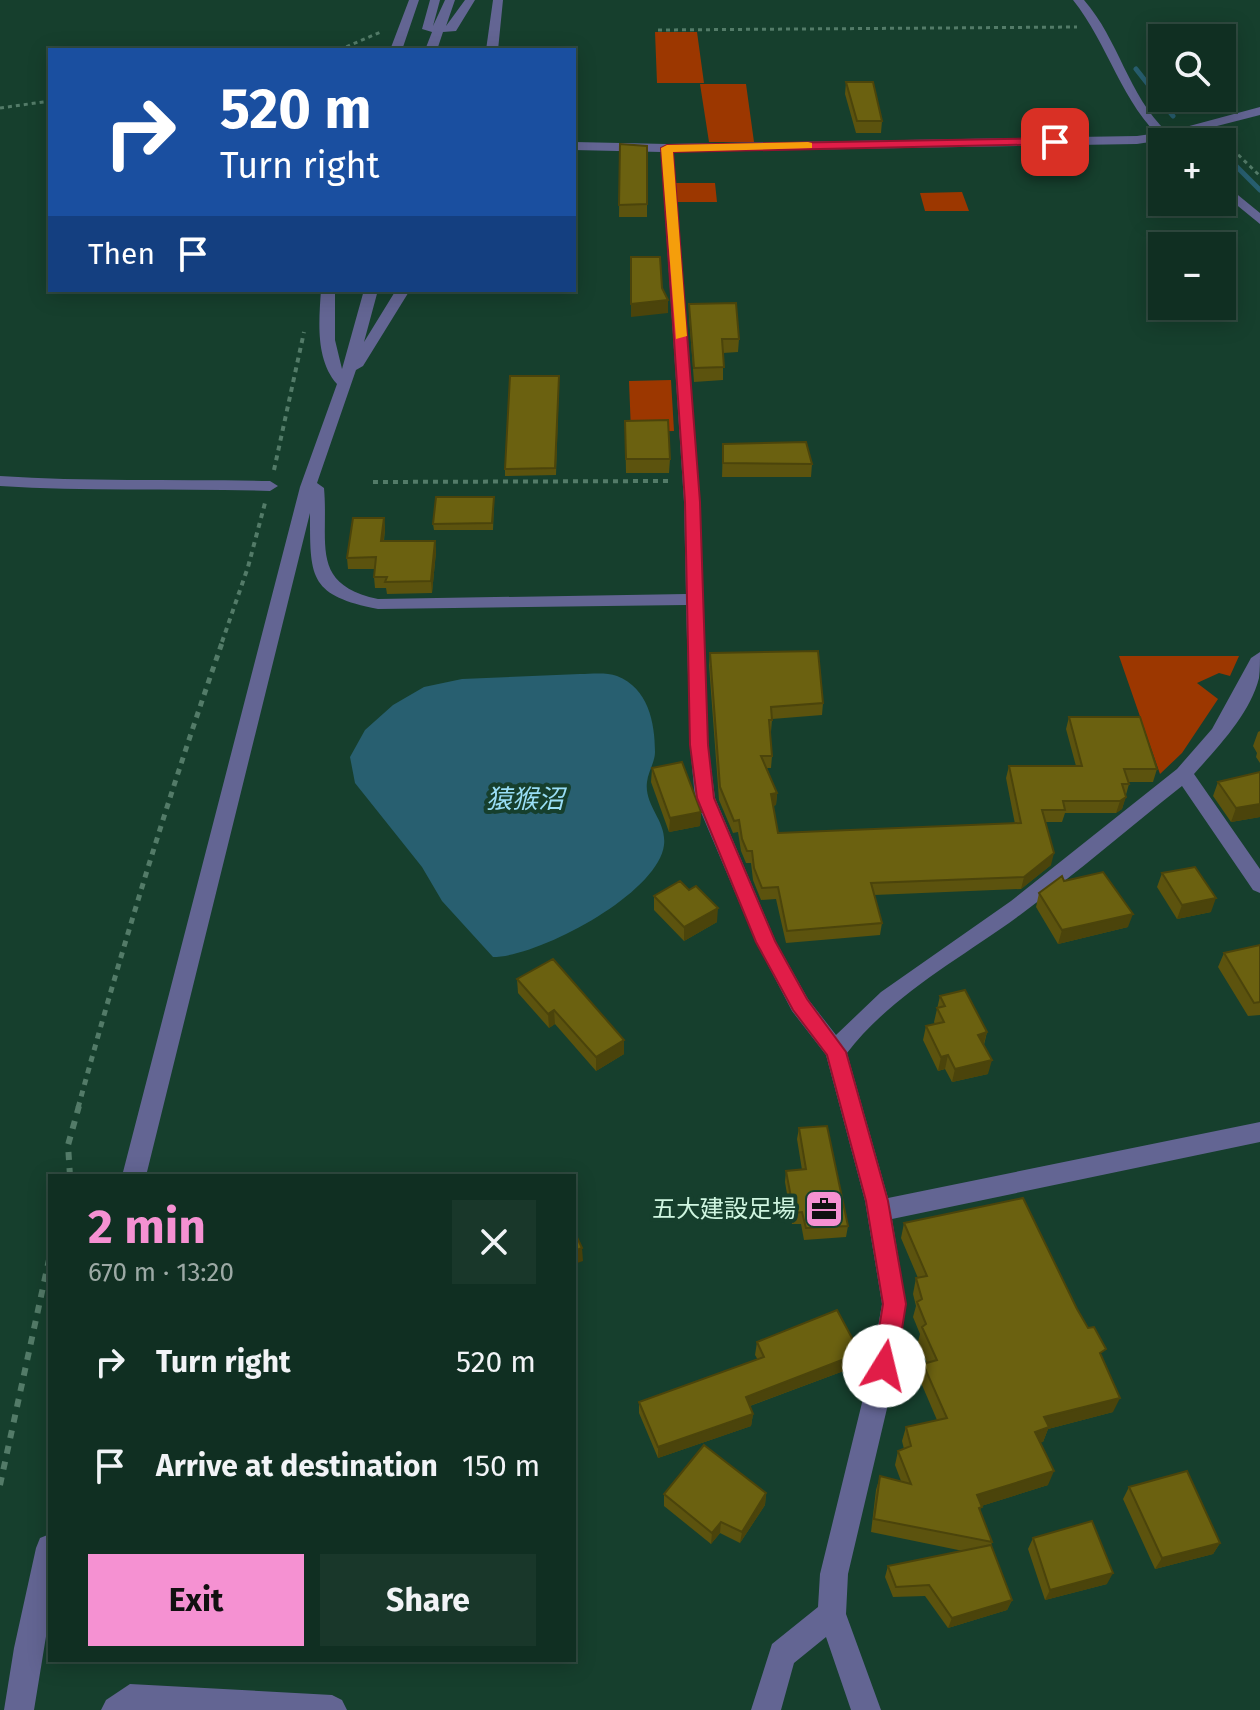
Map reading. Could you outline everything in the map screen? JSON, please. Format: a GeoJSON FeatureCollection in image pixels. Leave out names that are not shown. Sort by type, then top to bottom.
{"type":"FeatureCollection","features":[{"type":"Feature","properties":{"kind":"street"},"geometry":{"type":"LineString","coordinates":[[397,48],[414,0]]}},
{"type":"Feature","properties":{"kind":"street"},"geometry":{"type":"LineString","coordinates":[[435,0],[427,29],[452,29],[470,0]]}},
{"type":"Feature","properties":{"kind":"street"},"geometry":{"type":"LineString","coordinates":[[432,48],[450,0]]}},
{"type":"Feature","properties":{"kind":"street"},"geometry":{"type":"LineString","coordinates":[[492,48],[498,0]]}},
{"type":"Feature","properties":{"kind":"street"},"geometry":{"type":"LineString","coordinates":[[1078,0],[1099,27],[1141,110],[1158,128]]}},
{"type":"Feature","properties":{"kind":"street"},"geometry":{"type":"LineString","coordinates":[[1205,128],[1260,111]]}},
{"type":"Feature","properties":{"kind":"street"},"geometry":{"type":"LineString","coordinates":[[576,146],[667,148],[1148,140]]}},
{"type":"Feature","properties":{"kind":"street"},"geometry":{"type":"LineString","coordinates":[[667,148],[691,481],[699,745],[705,798],[766,942],[800,1005],[836,1052],[878,1211],[894,1304],[884,1366],[834,1574],[832,1614],[866,1710]]}},
{"type":"Feature","properties":{"kind":"street"},"geometry":{"type":"LineString","coordinates":[[1236,199],[1260,220]]}},
{"type":"Feature","properties":{"kind":"street"},"geometry":{"type":"LineString","coordinates":[[135,1174],[308,487],[345,383],[370,292]]}},
{"type":"Feature","properties":{"kind":"street"},"geometry":{"type":"LineString","coordinates":[[345,383],[402,292]]}},
{"type":"Feature","properties":{"kind":"street"},"geometry":{"type":"LineString","coordinates":[[327,296],[331,357],[337,377],[345,383]]}},
{"type":"Feature","properties":{"kind":"street"},"geometry":{"type":"LineString","coordinates":[[0,481],[75,486],[164,483],[270,486]]}},
{"type":"Feature","properties":{"kind":"street"},"geometry":{"type":"LineString","coordinates":[[308,487],[316,488],[319,510],[317,560],[336,594],[352,601],[378,604],[696,599]]}},
{"type":"Feature","properties":{"kind":"street"},"geometry":{"type":"LineString","coordinates":[[836,1052],[851,1032],[889,998],[1018,906],[1184,774],[1219,733],[1241,698],[1260,658]]}},
{"type":"Feature","properties":{"kind":"street"},"geometry":{"type":"LineString","coordinates":[[1184,774],[1260,885]]}},
{"type":"Feature","properties":{"kind":"street"},"geometry":{"type":"LineString","coordinates":[[878,1211],[1260,1132]]}},
{"type":"Feature","properties":{"kind":"street"},"geometry":{"type":"LineString","coordinates":[[19,1710],[28,1648],[48,1557]]}},
{"type":"Feature","properties":{"kind":"street"},"geometry":{"type":"LineString","coordinates":[[766,1710],[782,1654],[832,1614]]}},
{"type":"Feature","properties":{"kind":"street"},"geometry":{"type":"LineString","coordinates":[[116,1710],[130,1699],[332,1710]]}},
{"type":"Feature","properties":{"kind":"path"},"geometry":{"type":"LineString","coordinates":[[344,48],[403,24]]}},
{"type":"Feature","properties":{"kind":"path"},"geometry":{"type":"LineString","coordinates":[[658,30],[1099,27]]}},
{"type":"Feature","properties":{"kind":"path"},"geometry":{"type":"LineString","coordinates":[[0,108],[48,101]]}},
{"type":"Feature","properties":{"kind":"path"},"geometry":{"type":"LineString","coordinates":[[1236,153],[1260,176]]}},
{"type":"Feature","properties":{"kind":"path"},"geometry":{"type":"LineString","coordinates":[[70,1174],[68,1145],[109,996],[190,734],[248,567],[286,425],[306,310],[327,296]]}},
{"type":"Feature","properties":{"kind":"path"},"geometry":{"type":"LineString","coordinates":[[373,482],[691,481]]}},
{"type":"Feature","properties":{"kind":"path"},"geometry":{"type":"LineString","coordinates":[[0,1485],[48,1264]]}},
{"type":"Feature","properties":{"kind":"shaded area"},"geometry":{"type":"Polygon","coordinates":[[[655,32],[697,32],[704,83],[657,83],[655,32]]]}},
{"type":"Feature","properties":{"kind":"shaded area"},"geometry":{"type":"Polygon","coordinates":[[[700,84],[746,84],[754,142],[709,142],[700,84]]]}},
{"type":"Feature","properties":{"kind":"shaded area"},"geometry":{"type":"Polygon","coordinates":[[[676,183],[715,183],[717,202],[677,202],[676,183]]]}},
{"type":"Feature","properties":{"kind":"shaded area"},"geometry":{"type":"Polygon","coordinates":[[[962,192],[969,211],[925,211],[920,193],[962,192]]]}},
{"type":"Feature","properties":{"kind":"shaded area"},"geometry":{"type":"Polygon","coordinates":[[[671,380],[674,431],[631,432],[629,381],[671,380]]]}},
{"type":"Feature","properties":{"kind":"shaded area"},"geometry":{"type":"Polygon","coordinates":[[[1119,656],[1239,656],[1230,676],[1219,673],[1197,683],[1218,699],[1182,753],[1160,774],[1119,656]]]}},
{"type":"Feature","properties":{"kind":"water","name":"猿猴沼"},"geometry":{"type":"Polygon","coordinates":[[[603,674],[628,681],[648,707],[655,752],[647,791],[664,836],[657,864],[619,902],[593,919],[538,946],[493,957],[442,901],[422,867],[355,783],[350,757],[365,730],[393,705],[424,687],[462,679],[603,674]]]}},
{"type":"Feature","properties":{"kind":"building"},"geometry":{"type":"Polygon","coordinates":[[[846,82],[873,82],[882,121],[857,121],[846,82]]]}},
{"type":"Feature","properties":{"kind":"building"},"geometry":{"type":"Polygon","coordinates":[[[620,144],[647,146],[647,204],[619,205],[620,144]]]}},
{"type":"Feature","properties":{"kind":"building"},"geometry":{"type":"Polygon","coordinates":[[[631,257],[660,257],[662,288],[668,300],[631,304],[631,257]]]}},
{"type":"Feature","properties":{"kind":"building"},"geometry":{"type":"Polygon","coordinates":[[[736,303],[739,339],[722,339],[724,367],[694,368],[689,304],[736,303]]]}},
{"type":"Feature","properties":{"kind":"building"},"geometry":{"type":"Polygon","coordinates":[[[510,376],[559,376],[555,468],[505,469],[510,376]]]}},
{"type":"Feature","properties":{"kind":"building"},"geometry":{"type":"Polygon","coordinates":[[[668,420],[670,459],[626,459],[625,421],[668,420]]]}},
{"type":"Feature","properties":{"kind":"building"},"geometry":{"type":"Polygon","coordinates":[[[806,442],[812,464],[723,463],[723,444],[806,442]]]}},
{"type":"Feature","properties":{"kind":"building"},"geometry":{"type":"Polygon","coordinates":[[[436,497],[494,497],[492,523],[433,524],[436,497]]]}},
{"type":"Feature","properties":{"kind":"building"},"geometry":{"type":"Polygon","coordinates":[[[353,518],[384,518],[381,541],[435,541],[431,581],[385,582],[387,577],[374,577],[376,557],[347,558],[353,518]]]}},
{"type":"Feature","properties":{"kind":"building"},"geometry":{"type":"Polygon","coordinates":[[[818,651],[823,703],[771,707],[772,756],[761,756],[777,793],[771,794],[778,833],[1021,823],[1009,766],[1082,766],[1069,717],[1140,717],[1157,769],[1124,769],[1129,784],[1122,784],[1126,797],[1120,801],[1063,801],[1065,810],[1042,810],[1054,853],[1024,877],[871,883],[882,923],[787,931],[778,887],[762,888],[754,868],[752,851],[747,851],[739,820],[734,821],[720,787],[710,653],[818,651]]]}},
{"type":"Feature","properties":{"kind":"building"},"geometry":{"type":"Polygon","coordinates":[[[682,762],[701,812],[670,818],[652,768],[682,762]]]}},
{"type":"Feature","properties":{"kind":"building"},"geometry":{"type":"Polygon","coordinates":[[[1260,772],[1260,804],[1236,808],[1218,782],[1260,772]]]}},
{"type":"Feature","properties":{"kind":"building"},"geometry":{"type":"Polygon","coordinates":[[[1195,867],[1216,898],[1182,905],[1162,873],[1195,867]]]}},
{"type":"Feature","properties":{"kind":"building"},"geometry":{"type":"Polygon","coordinates":[[[1103,872],[1133,914],[1062,930],[1039,893],[1062,876],[1064,881],[1103,872]]]}},
{"type":"Feature","properties":{"kind":"building"},"geometry":{"type":"Polygon","coordinates":[[[680,881],[689,890],[696,886],[718,908],[684,927],[654,896],[680,881]]]}},
{"type":"Feature","properties":{"kind":"building"},"geometry":{"type":"Polygon","coordinates":[[[1260,945],[1260,1002],[1254,1003],[1224,953],[1260,945]]]}},
{"type":"Feature","properties":{"kind":"building"},"geometry":{"type":"Polygon","coordinates":[[[553,959],[624,1040],[596,1057],[554,1010],[548,1014],[517,979],[553,959]]]}},
{"type":"Feature","properties":{"kind":"building"},"geometry":{"type":"Polygon","coordinates":[[[965,990],[987,1032],[978,1035],[992,1060],[955,1069],[948,1055],[941,1057],[926,1026],[944,1022],[937,1008],[945,1006],[940,996],[965,990]]]}},
{"type":"Feature","properties":{"kind":"building"},"geometry":{"type":"Polygon","coordinates":[[[827,1126],[848,1226],[806,1228],[802,1212],[794,1213],[786,1171],[806,1169],[799,1128],[827,1126]]]}},
{"type":"Feature","properties":{"kind":"building"},"geometry":{"type":"Polygon","coordinates":[[[1023,1198],[1077,1309],[1088,1328],[1094,1327],[1106,1349],[1100,1353],[1120,1398],[1044,1417],[1049,1427],[1035,1432],[1054,1471],[977,1495],[992,1542],[874,1519],[880,1476],[911,1484],[898,1451],[911,1446],[906,1427],[947,1418],[923,1364],[937,1360],[922,1327],[926,1324],[917,1302],[922,1299],[916,1278],[927,1276],[904,1223],[1023,1198]]]}},
{"type":"Feature","properties":{"kind":"building"},"geometry":{"type":"Polygon","coordinates":[[[576,1235],[582,1248],[576,1250],[576,1235]]]}},
{"type":"Feature","properties":{"kind":"building"},"geometry":{"type":"Polygon","coordinates":[[[837,1310],[860,1353],[746,1397],[753,1414],[658,1447],[639,1402],[764,1357],[757,1342],[837,1310]]]}},
{"type":"Feature","properties":{"kind":"building"},"geometry":{"type":"Polygon","coordinates":[[[704,1445],[766,1493],[742,1532],[721,1522],[712,1533],[664,1494],[704,1445]]]}},
{"type":"Feature","properties":{"kind":"building"},"geometry":{"type":"Polygon","coordinates":[[[1187,1471],[1220,1543],[1162,1558],[1129,1487],[1187,1471]]]}},
{"type":"Feature","properties":{"kind":"building"},"geometry":{"type":"Polygon","coordinates":[[[1092,1521],[1113,1573],[1050,1590],[1033,1538],[1092,1521]]]}},
{"type":"Feature","properties":{"kind":"building"},"geometry":{"type":"Polygon","coordinates":[[[991,1545],[1012,1600],[952,1618],[929,1585],[896,1587],[888,1566],[991,1545]]]}},
{"type":"Feature","properties":{"kind":"waterway"},"geometry":{"type":"LineString","coordinates":[[1136,69],[1173,116]]}},
{"type":"Feature","properties":{"kind":"waterway"},"geometry":{"type":"LineString","coordinates":[[1236,166],[1260,190]]}},
{"type":"Feature","properties":{"kind":"slow traffic"},"geometry":{"type":"LineString","coordinates":[[681,336],[667,148],[808,146]]}},
{"type":"Feature","properties":{"kind":"place","name":"五大建設足場"},"geometry":{"type":"Point","coordinates":[824,1209]}},
{"type":"Feature","properties":{"kind":"route"},"geometry":{"type":"LineString","coordinates":[[884,1366],[894,1304],[877,1201],[836,1052],[800,1005],[766,942],[705,798],[699,745],[692,502],[667,148],[1055,142]]}}]}
